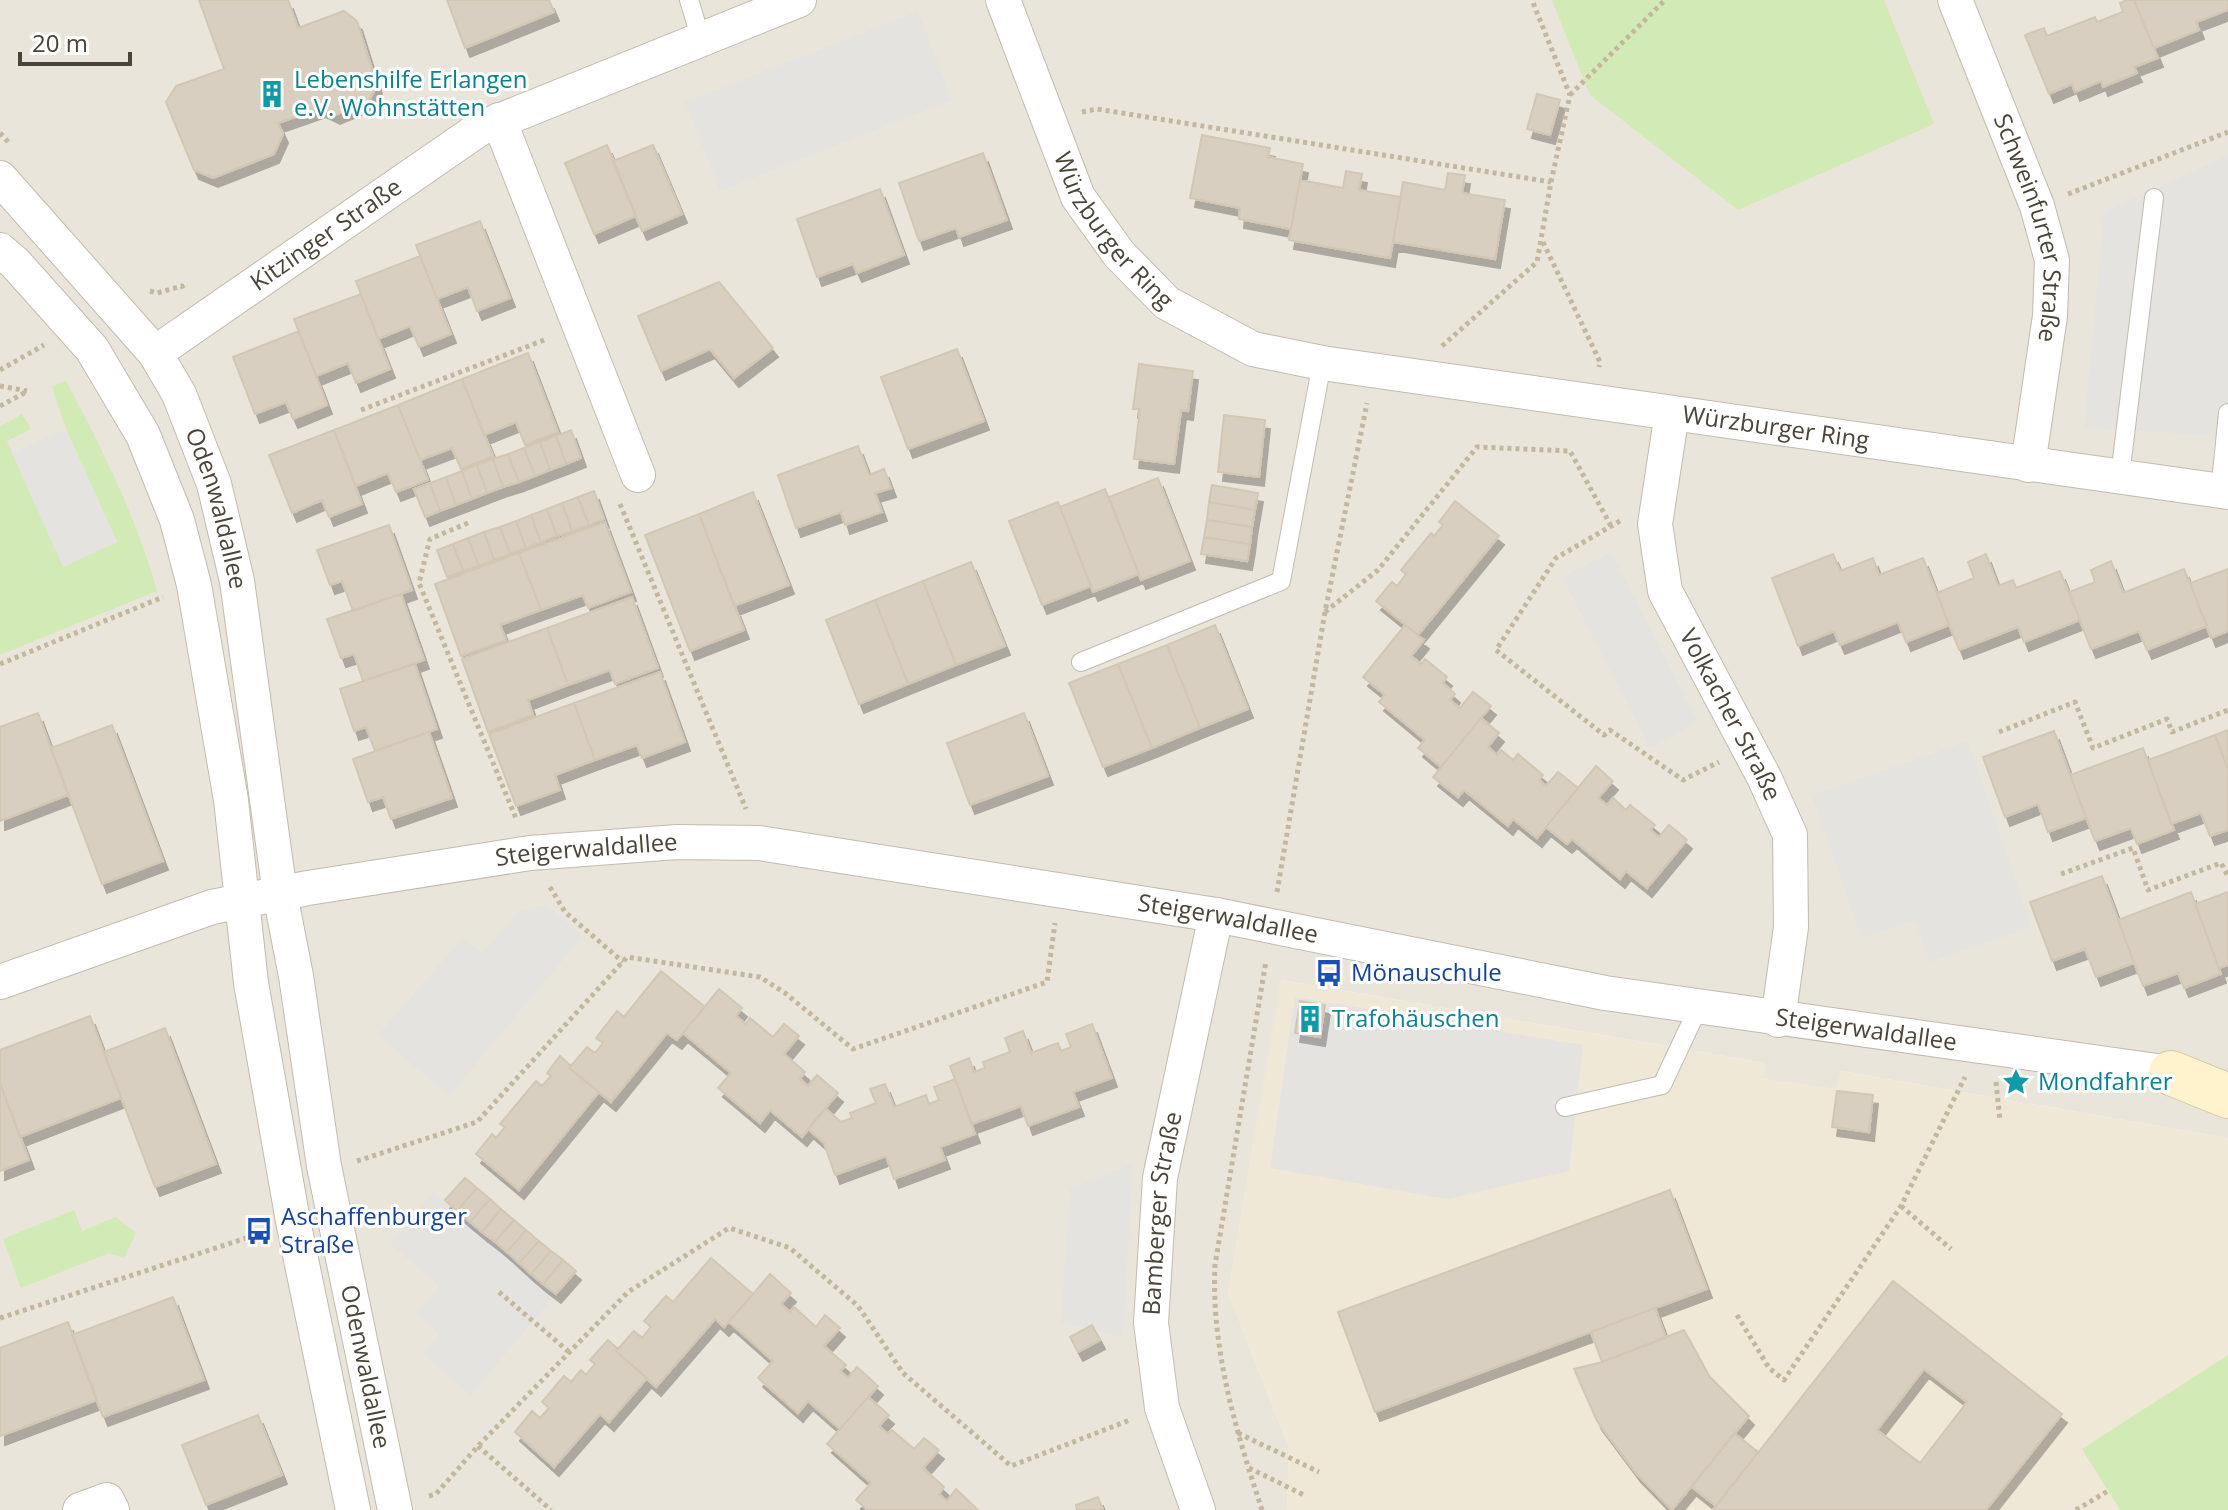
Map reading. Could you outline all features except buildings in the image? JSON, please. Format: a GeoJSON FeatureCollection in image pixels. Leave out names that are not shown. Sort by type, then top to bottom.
{"type":"FeatureCollection","features":[{"type":"Feature","properties":{"kind":"street","name":"Kitzinger Straße"},"geometry":{"type":"LineString","coordinates":[[155,353],[479,129],[799,0]]}},
{"type":"Feature","properties":{"kind":"street","name":"Würzburger Ring"},"geometry":{"type":"LineString","coordinates":[[1003,0],[1078,197],[1119,254],[1167,303],[1253,349],[1322,363],[2224,492]]}},
{"type":"Feature","properties":{"kind":"street","name":"Schweinfurter Straße"},"geometry":{"type":"LineString","coordinates":[[1955,0],[2037,206],[2052,260],[2050,316],[2028,465]]}},
{"type":"Feature","properties":{"kind":"street"},"geometry":{"type":"LineString","coordinates":[[499,120],[638,475]]}},
{"type":"Feature","properties":{"kind":"street","name":"Odenwaldallee"},"geometry":{"type":"LineString","coordinates":[[2,181],[155,353],[179,394],[214,484],[237,581],[280,894],[296,976],[324,1166],[408,1504]]}},
{"type":"Feature","properties":{"kind":"street","name":"Odenwaldallee"},"geometry":{"type":"LineString","coordinates":[[0,250],[73,326],[118,390],[143,435],[177,520],[194,585],[231,800],[251,983],[290,1206],[353,1510]]}},
{"type":"Feature","properties":{"kind":"street","name":"Volkacher Straße"},"geometry":{"type":"LineString","coordinates":[[1672,413],[1655,524],[1665,591],[1749,749],[1790,835],[1791,927],[1778,1020]]}},
{"type":"Feature","properties":{"kind":"street","name":"Steigerwaldallee"},"geometry":{"type":"LineString","coordinates":[[280,894],[530,853],[677,842],[759,843],[1216,915],[1605,993],[1778,1020],[2171,1073],[2228,1096]]}},
{"type":"Feature","properties":{"kind":"street"},"geometry":{"type":"LineString","coordinates":[[0,982],[212,907],[280,894]]}},
{"type":"Feature","properties":{"kind":"street","name":"Bamberger Straße"},"geometry":{"type":"LineString","coordinates":[[1198,1510],[1162,1408],[1151,1323],[1160,1178],[1216,915]]}},
{"type":"Feature","properties":{"kind":"street","name":"Steigerwaldallee"},"geometry":{"type":"LineString","coordinates":[[2171,1073],[2228,1067]]}},
{"type":"Feature","properties":{"kind":"street"},"geometry":{"type":"LineString","coordinates":[[80,1510],[107,1500],[112,1510]]}},
{"type":"Feature","properties":{"kind":"lane"},"geometry":{"type":"LineString","coordinates":[[689,0],[701,39]]}},
{"type":"Feature","properties":{"kind":"lane"},"geometry":{"type":"LineString","coordinates":[[2120,476],[2154,198]]}},
{"type":"Feature","properties":{"kind":"lane"},"geometry":{"type":"LineString","coordinates":[[1081,662],[1281,581],[1322,363]]}},
{"type":"Feature","properties":{"kind":"lane"},"geometry":{"type":"LineString","coordinates":[[2224,492],[2228,413]]}},
{"type":"Feature","properties":{"kind":"lane"},"geometry":{"type":"LineString","coordinates":[[1565,1107],[1662,1085],[1699,1006]]}},
{"type":"Feature","properties":{"kind":"path"},"geometry":{"type":"LineString","coordinates":[[1532,0],[1570,95]]}},
{"type":"Feature","properties":{"kind":"path"},"geometry":{"type":"LineString","coordinates":[[1430,378],[1435,352],[1537,262],[1570,95],[1665,0]]}},
{"type":"Feature","properties":{"kind":"path"},"geometry":{"type":"LineString","coordinates":[[1050,121],[1097,109],[1551,182]]}},
{"type":"Feature","properties":{"kind":"path"},"geometry":{"type":"LineString","coordinates":[[2037,206],[2228,132]]}},
{"type":"Feature","properties":{"kind":"path"},"geometry":{"type":"LineString","coordinates":[[1542,241],[1600,362],[1596,402]]}},
{"type":"Feature","properties":{"kind":"path"},"geometry":{"type":"LineString","coordinates":[[361,410],[580,326]]}},
{"type":"Feature","properties":{"kind":"path"},"geometry":{"type":"LineString","coordinates":[[0,370],[50,341]]}},
{"type":"Feature","properties":{"kind":"path"},"geometry":{"type":"LineString","coordinates":[[1262,1510],[1237,1433],[1218,1344],[1213,1304],[1215,1265],[1325,612],[1373,370]]}},
{"type":"Feature","properties":{"kind":"path"},"geometry":{"type":"LineString","coordinates":[[0,386],[28,391],[0,406]]}},
{"type":"Feature","properties":{"kind":"path"},"geometry":{"type":"LineString","coordinates":[[1325,612],[1378,570],[1477,447],[1570,451],[1611,526]]}},
{"type":"Feature","properties":{"kind":"path"},"geometry":{"type":"LineString","coordinates":[[638,475],[618,498],[759,843]]}},
{"type":"Feature","properties":{"kind":"path"},"geometry":{"type":"LineString","coordinates":[[1659,499],[1556,558],[1496,650],[1604,735],[1610,730],[1683,780],[1749,749]]}},
{"type":"Feature","properties":{"kind":"path"},"geometry":{"type":"LineString","coordinates":[[468,523],[430,539],[419,583],[530,853],[565,912],[623,962]]}},
{"type":"Feature","properties":{"kind":"path"},"geometry":{"type":"LineString","coordinates":[[0,664],[194,585]]}},
{"type":"Feature","properties":{"kind":"path"},"geometry":{"type":"LineString","coordinates":[[1999,732],[2075,702],[2093,748],[2167,719],[2172,732],[2228,710]]}},
{"type":"Feature","properties":{"kind":"path"},"geometry":{"type":"LineString","coordinates":[[2061,874],[2133,848],[2148,890],[2221,863],[2228,876]]}},
{"type":"Feature","properties":{"kind":"path"},"geometry":{"type":"LineString","coordinates":[[324,1166],[358,1161],[477,1122],[627,957],[760,977],[785,993],[853,1049],[1047,982],[1060,890]]}},
{"type":"Feature","properties":{"kind":"path"},"geometry":{"type":"LineString","coordinates":[[1737,1315],[1769,1368],[1784,1380],[1901,1206],[1980,1045]]}},
{"type":"Feature","properties":{"kind":"path"},"geometry":{"type":"LineString","coordinates":[[1901,1206],[1951,1249]]}},
{"type":"Feature","properties":{"kind":"path"},"geometry":{"type":"LineString","coordinates":[[408,1504],[436,1494],[478,1446],[628,1292],[729,1228],[790,1248],[858,1306],[903,1373],[1011,1466],[1162,1408]]}},
{"type":"Feature","properties":{"kind":"path"},"geometry":{"type":"LineString","coordinates":[[0,1318],[266,1232]]}},
{"type":"Feature","properties":{"kind":"path"},"geometry":{"type":"LineString","coordinates":[[499,1292],[569,1352]]}},
{"type":"Feature","properties":{"kind":"path"},"geometry":{"type":"LineString","coordinates":[[1237,1433],[1319,1472]]}},
{"type":"Feature","properties":{"kind":"path"},"geometry":{"type":"LineString","coordinates":[[478,1446],[551,1510]]}},
{"type":"Feature","properties":{"kind":"path"},"geometry":{"type":"LineString","coordinates":[[1248,1468],[1306,1496]]}},
{"type":"Feature","properties":{"kind":"path"},"geometry":{"type":"LineString","coordinates":[[2076,1510],[2108,1491]]}},
{"type":"Feature","properties":{"kind":"shaded area"},"geometry":{"type":"Polygon","coordinates":[[[0,0],[2228,0],[2228,1138],[1841,1071],[1836,1089],[1762,1079],[1765,1063],[1282,980],[1228,1292],[1289,1448],[1287,1510],[0,1510],[0,0]]]}},
{"type":"Feature","properties":{"kind":"shaded area"},"geometry":{"type":"Polygon","coordinates":[[[918,11],[952,100],[720,191],[685,102],[918,11]]]}},
{"type":"Feature","properties":{"kind":"shaded area"},"geometry":{"type":"Polygon","coordinates":[[[2228,155],[2228,436],[2084,428],[2104,212],[2228,155]]]}},
{"type":"Feature","properties":{"kind":"shaded area"},"geometry":{"type":"Polygon","coordinates":[[[66,429],[117,542],[63,567],[12,453],[66,429]]]}},
{"type":"Feature","properties":{"kind":"shaded area"},"geometry":{"type":"Polygon","coordinates":[[[1611,552],[1698,722],[1650,748],[1562,577],[1611,552]]]}},
{"type":"Feature","properties":{"kind":"shaded area"},"geometry":{"type":"Polygon","coordinates":[[[1968,741],[2032,927],[1930,962],[1915,920],[1861,938],[1812,795],[1968,741]]]}},
{"type":"Feature","properties":{"kind":"shaded area"},"geometry":{"type":"Polygon","coordinates":[[[547,905],[583,936],[449,1096],[378,1035],[463,937],[482,953],[519,911],[547,905]]]}},
{"type":"Feature","properties":{"kind":"shaded area"},"geometry":{"type":"Polygon","coordinates":[[[1281,980],[1765,1063],[1763,1079],[1836,1089],[1840,1071],[2228,1138],[2228,1510],[1287,1510],[1289,1448],[1228,1292],[1281,980]]]}},
{"type":"Feature","properties":{"kind":"shaded area"},"geometry":{"type":"Polygon","coordinates":[[[1295,997],[1583,1045],[1569,1171],[1447,1199],[1270,1168],[1295,997]]]}},
{"type":"Feature","properties":{"kind":"shaded area"},"geometry":{"type":"Polygon","coordinates":[[[1133,1163],[1123,1337],[1061,1322],[1070,1189],[1133,1163]]]}},
{"type":"Feature","properties":{"kind":"shaded area"},"geometry":{"type":"Polygon","coordinates":[[[434,1191],[556,1294],[471,1395],[422,1354],[439,1334],[416,1314],[439,1286],[390,1244],[434,1191]]]}},
{"type":"Feature","properties":{"kind":"green space"},"geometry":{"type":"Polygon","coordinates":[[[1552,0],[1884,0],[1934,124],[1738,210],[1590,95],[1552,0]]]}},
{"type":"Feature","properties":{"kind":"green space"},"geometry":{"type":"Polygon","coordinates":[[[66,380],[128,509],[157,591],[0,655],[0,427],[22,414],[31,429],[7,441],[63,566],[117,542],[66,429],[52,387],[66,380]]]}},
{"type":"Feature","properties":{"kind":"green space"},"geometry":{"type":"Polygon","coordinates":[[[74,1210],[82,1231],[116,1217],[136,1233],[124,1258],[109,1253],[21,1288],[3,1239],[74,1210]]]}},
{"type":"Feature","properties":{"kind":"green space"},"geometry":{"type":"Polygon","coordinates":[[[2228,1355],[2228,1510],[2120,1510],[2082,1449],[2228,1355]]]}},
{"type":"Feature","properties":{"kind":"place","name":"Lebenshilfe Erlangen e.V. Wohnstätten"},"geometry":{"type":"Point","coordinates":[272,94]}},
{"type":"Feature","properties":{"kind":"place","name":"Mönauschule"},"geometry":{"type":"Point","coordinates":[1329,973]}},
{"type":"Feature","properties":{"kind":"place","name":"Trafohäuschen"},"geometry":{"type":"Point","coordinates":[1310,1019]}},
{"type":"Feature","properties":{"kind":"place","name":"Mondfahrer"},"geometry":{"type":"Point","coordinates":[2016,1082]}},
{"type":"Feature","properties":{"kind":"place","name":"Aschaffenburger Straße"},"geometry":{"type":"Point","coordinates":[259,1231]}}]}
